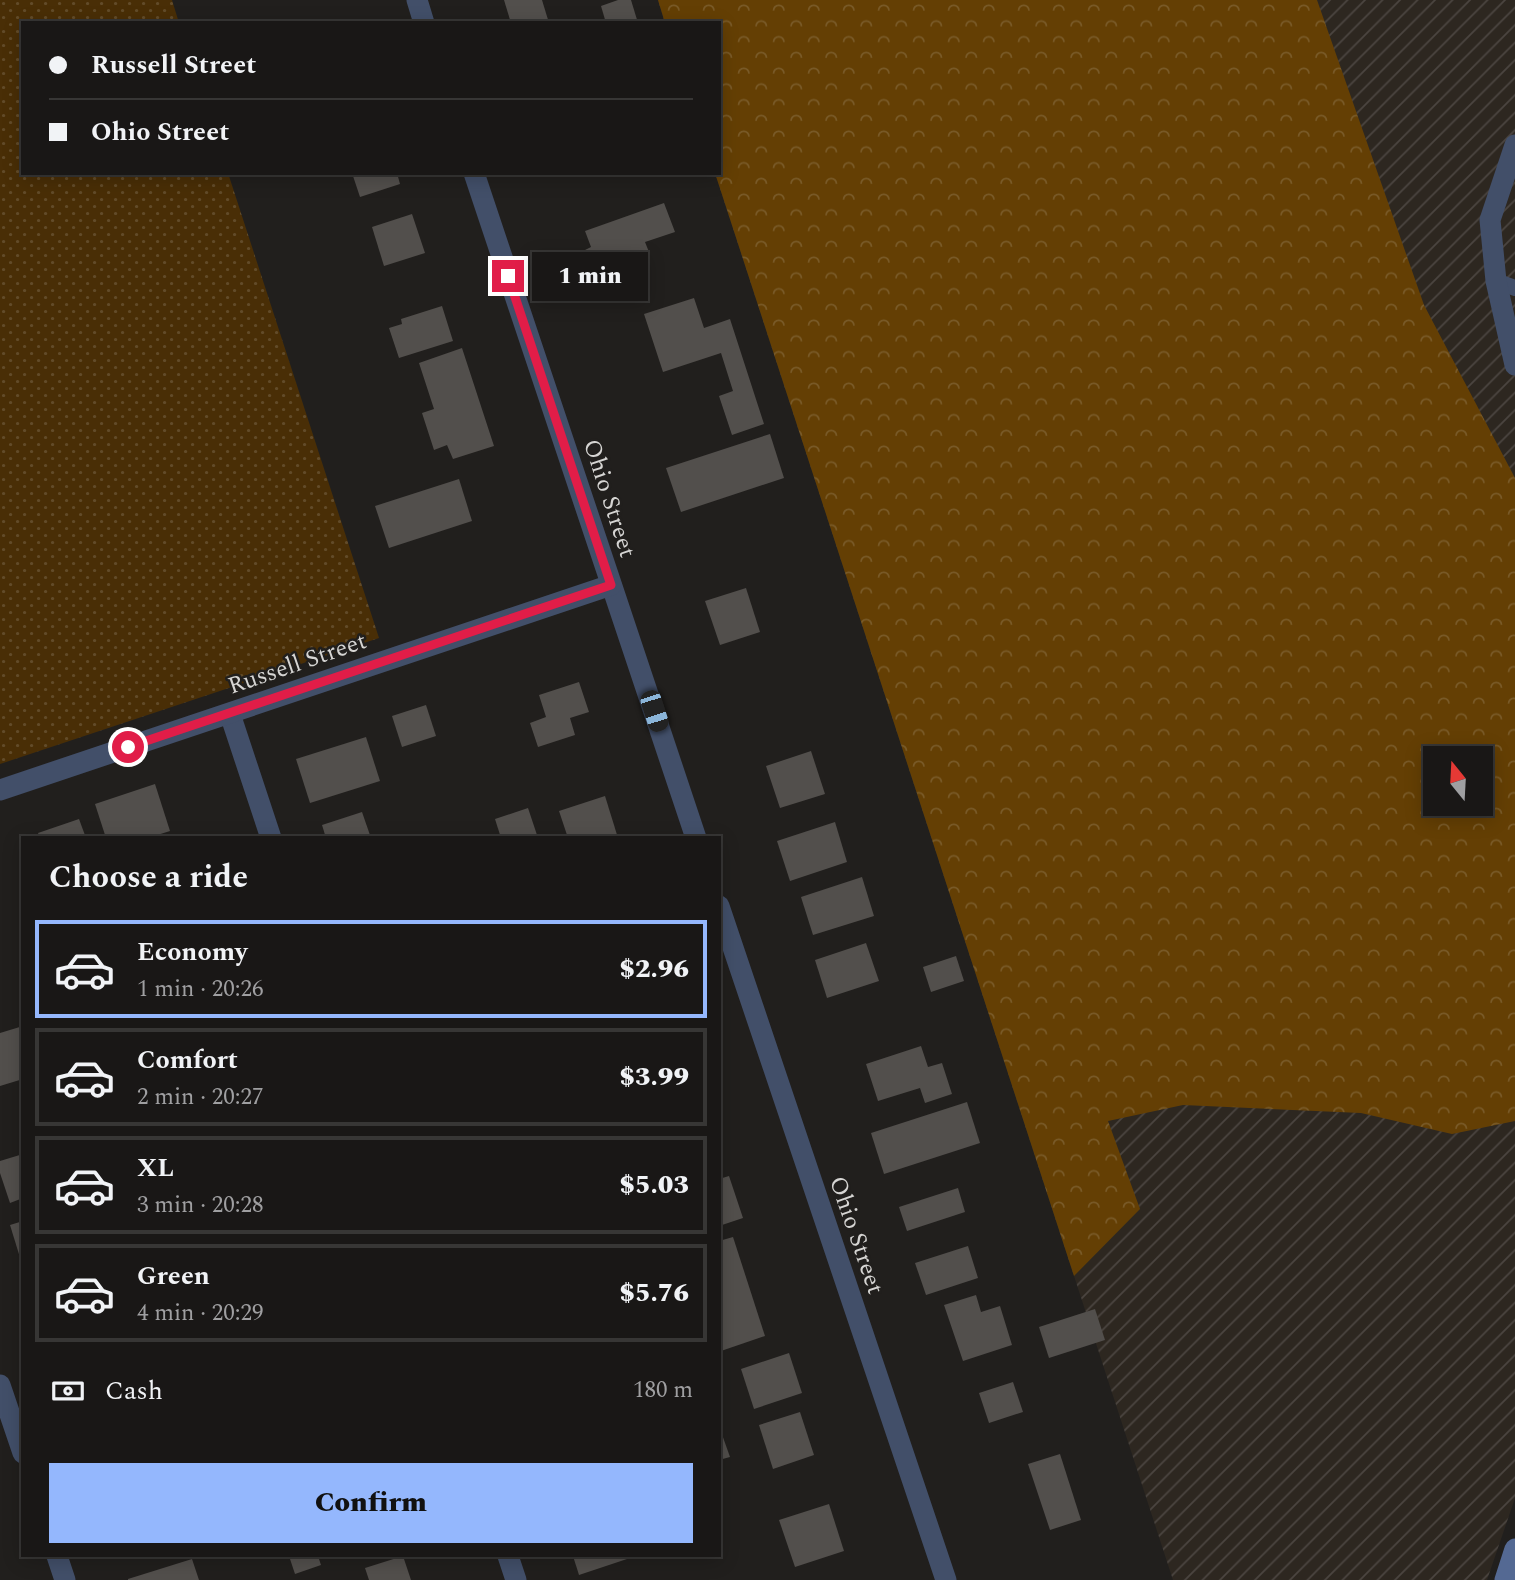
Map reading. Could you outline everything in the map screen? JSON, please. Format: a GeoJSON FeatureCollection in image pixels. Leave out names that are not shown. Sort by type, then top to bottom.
{"type":"FeatureCollection","features":[{"type":"Feature","properties":{"kind":"street"},"geometry":{"type":"LineString","coordinates":[[416,0],[423,21]]}},
{"type":"Feature","properties":{"kind":"street"},"geometry":{"type":"LineString","coordinates":[[1515,145],[1490,220],[1505,284],[1515,365]]}},
{"type":"Feature","properties":{"kind":"street","name":"Ohio Street"},"geometry":{"type":"LineString","coordinates":[[475,175],[695,836]]}},
{"type":"Feature","properties":{"kind":"street","name":"Russell Street"},"geometry":{"type":"LineString","coordinates":[[0,790],[611,585]]}},
{"type":"Feature","properties":{"kind":"street"},"geometry":{"type":"LineString","coordinates":[[230,714],[270,836]]}},
{"type":"Feature","properties":{"kind":"street","name":"Ohio Street"},"geometry":{"type":"LineString","coordinates":[[721,912],[946,1580]]}},
{"type":"Feature","properties":{"kind":"street"},"geometry":{"type":"LineString","coordinates":[[0,1385],[21,1447]]}},
{"type":"Feature","properties":{"kind":"street"},"geometry":{"type":"LineString","coordinates":[[1505,1580],[1515,1549]]}},
{"type":"Feature","properties":{"kind":"street"},"geometry":{"type":"LineString","coordinates":[[57,1557],[65,1580]]}},
{"type":"Feature","properties":{"kind":"street"},"geometry":{"type":"LineString","coordinates":[[508,1557],[516,1580]]}},
{"type":"Feature","properties":{"kind":"shaded area"},"geometry":{"type":"Polygon","coordinates":[[[0,0],[172,0],[178,21],[21,21],[21,175],[229,175],[379,638],[0,764],[0,0]]]}},
{"type":"Feature","properties":{"kind":"shaded area"},"geometry":{"type":"Polygon","coordinates":[[[658,0],[1515,0],[1515,1498],[1487,1580],[1173,1580],[716,175],[721,175],[721,21],[664,21],[658,0]]]}},
{"type":"Feature","properties":{"kind":"green space"},"geometry":{"type":"Polygon","coordinates":[[[658,0],[1317,0],[1424,305],[1515,478],[1515,1121],[1452,1134],[1361,1113],[1183,1105],[1108,1121],[1140,1209],[1074,1276],[716,175],[721,175],[721,21],[664,21],[658,0]]]}},
{"type":"Feature","properties":{"kind":"building"},"geometry":{"type":"Polygon","coordinates":[[[504,0],[542,0],[548,21],[510,21],[504,0]]]}},
{"type":"Feature","properties":{"kind":"building"},"geometry":{"type":"Polygon","coordinates":[[[618,0],[631,0],[637,21],[605,21],[601,6],[618,0]]]}},
{"type":"Feature","properties":{"kind":"building"},"geometry":{"type":"Polygon","coordinates":[[[353,175],[398,175],[400,184],[360,197],[353,175]]]}},
{"type":"Feature","properties":{"kind":"building"},"geometry":{"type":"Polygon","coordinates":[[[664,203],[675,232],[645,242],[649,252],[593,272],[585,250],[591,247],[585,231],[664,203]]]}},
{"type":"Feature","properties":{"kind":"building"},"geometry":{"type":"Polygon","coordinates":[[[412,214],[425,253],[384,266],[372,227],[412,214]]]}},
{"type":"Feature","properties":{"kind":"building"},"geometry":{"type":"Polygon","coordinates":[[[694,298],[704,328],[730,319],[764,424],[732,435],[719,396],[733,391],[721,353],[663,372],[644,314],[694,298]]]}},
{"type":"Feature","properties":{"kind":"building"},"geometry":{"type":"Polygon","coordinates":[[[442,306],[453,341],[399,358],[389,328],[402,324],[401,319],[442,306]]]}},
{"type":"Feature","properties":{"kind":"building"},"geometry":{"type":"Polygon","coordinates":[[[462,348],[494,446],[453,459],[447,445],[434,450],[422,413],[434,409],[419,363],[462,348]]]}},
{"type":"Feature","properties":{"kind":"building"},"geometry":{"type":"Polygon","coordinates":[[[770,434],[784,478],[681,512],[666,468],[770,434]]]}},
{"type":"Feature","properties":{"kind":"building"},"geometry":{"type":"Polygon","coordinates":[[[459,479],[472,521],[389,548],[375,506],[459,479]]]}},
{"type":"Feature","properties":{"kind":"building"},"geometry":{"type":"Polygon","coordinates":[[[746,588],[760,632],[720,645],[705,601],[746,588]]]}},
{"type":"Feature","properties":{"kind":"building"},"geometry":{"type":"Polygon","coordinates":[[[579,682],[589,712],[570,718],[575,735],[538,747],[530,723],[546,717],[539,695],[579,682]]]}},
{"type":"Feature","properties":{"kind":"building"},"geometry":{"type":"Polygon","coordinates":[[[426,705],[436,736],[402,747],[392,716],[426,705]]]}},
{"type":"Feature","properties":{"kind":"building"},"geometry":{"type":"Polygon","coordinates":[[[366,737],[380,781],[310,803],[296,759],[366,737]]]}},
{"type":"Feature","properties":{"kind":"building"},"geometry":{"type":"Polygon","coordinates":[[[811,751],[825,794],[780,808],[766,766],[811,751]]]}},
{"type":"Feature","properties":{"kind":"building"},"geometry":{"type":"Polygon","coordinates":[[[155,784],[170,831],[154,836],[105,836],[95,804],[155,784]]]}},
{"type":"Feature","properties":{"kind":"building"},"geometry":{"type":"Polygon","coordinates":[[[605,796],[617,836],[567,836],[559,811],[605,796]]]}},
{"type":"Feature","properties":{"kind":"building"},"geometry":{"type":"Polygon","coordinates":[[[528,808],[537,836],[500,836],[495,819],[528,808]]]}},
{"type":"Feature","properties":{"kind":"building"},"geometry":{"type":"Polygon","coordinates":[[[362,812],[370,836],[325,836],[322,825],[362,812]]]}},
{"type":"Feature","properties":{"kind":"building"},"geometry":{"type":"Polygon","coordinates":[[[79,819],[85,836],[39,836],[38,833],[79,819]]]}},
{"type":"Feature","properties":{"kind":"building"},"geometry":{"type":"Polygon","coordinates":[[[835,822],[847,862],[790,881],[777,841],[835,822]]]}},
{"type":"Feature","properties":{"kind":"building"},"geometry":{"type":"Polygon","coordinates":[[[862,877],[874,916],[813,935],[801,897],[862,877]]]}},
{"type":"Feature","properties":{"kind":"building"},"geometry":{"type":"Polygon","coordinates":[[[866,943],[879,981],[827,998],[815,960],[866,943]]]}},
{"type":"Feature","properties":{"kind":"building"},"geometry":{"type":"Polygon","coordinates":[[[956,956],[964,981],[931,992],[923,967],[956,956]]]}},
{"type":"Feature","properties":{"kind":"building"},"geometry":{"type":"Polygon","coordinates":[[[21,1027],[21,1080],[0,1086],[0,1033],[21,1027]]]}},
{"type":"Feature","properties":{"kind":"building"},"geometry":{"type":"Polygon","coordinates":[[[921,1046],[928,1067],[942,1063],[952,1094],[925,1103],[920,1088],[878,1101],[866,1064],[921,1046]]]}},
{"type":"Feature","properties":{"kind":"building"},"geometry":{"type":"Polygon","coordinates":[[[967,1102],[980,1143],[884,1174],[871,1133],[967,1102]]]}},
{"type":"Feature","properties":{"kind":"building"},"geometry":{"type":"Polygon","coordinates":[[[21,1155],[21,1199],[10,1203],[0,1173],[0,1161],[21,1155]]]}},
{"type":"Feature","properties":{"kind":"building"},"geometry":{"type":"Polygon","coordinates":[[[729,1176],[743,1218],[721,1225],[721,1178],[729,1176]]]}},
{"type":"Feature","properties":{"kind":"building"},"geometry":{"type":"Polygon","coordinates":[[[958,1188],[965,1212],[907,1231],[899,1207],[958,1188]]]}},
{"type":"Feature","properties":{"kind":"building"},"geometry":{"type":"Polygon","coordinates":[[[21,1222],[21,1261],[10,1225],[21,1222]]]}},
{"type":"Feature","properties":{"kind":"building"},"geometry":{"type":"Polygon","coordinates":[[[733,1237],[765,1336],[721,1351],[721,1240],[733,1237]]]}},
{"type":"Feature","properties":{"kind":"building"},"geometry":{"type":"Polygon","coordinates":[[[968,1246],[978,1278],[926,1295],[915,1263],[968,1246]]]}},
{"type":"Feature","properties":{"kind":"building"},"geometry":{"type":"Polygon","coordinates":[[[976,1295],[981,1312],[1000,1306],[1012,1345],[963,1361],[944,1305],[976,1295]]]}},
{"type":"Feature","properties":{"kind":"building"},"geometry":{"type":"Polygon","coordinates":[[[1095,1309],[1105,1340],[1049,1358],[1039,1327],[1095,1309]]]}},
{"type":"Feature","properties":{"kind":"building"},"geometry":{"type":"Polygon","coordinates":[[[789,1353],[802,1393],[754,1409],[741,1369],[789,1353]]]}},
{"type":"Feature","properties":{"kind":"building"},"geometry":{"type":"Polygon","coordinates":[[[1013,1382],[1023,1412],[989,1423],[979,1393],[1013,1382]]]}},
{"type":"Feature","properties":{"kind":"building"},"geometry":{"type":"Polygon","coordinates":[[[800,1412],[814,1455],[773,1469],[759,1425],[800,1412]]]}},
{"type":"Feature","properties":{"kind":"building"},"geometry":{"type":"Polygon","coordinates":[[[721,1432],[730,1457],[721,1459],[721,1432]]]}},
{"type":"Feature","properties":{"kind":"building"},"geometry":{"type":"Polygon","coordinates":[[[1060,1454],[1081,1520],[1050,1530],[1028,1464],[1060,1454]]]}},
{"type":"Feature","properties":{"kind":"building"},"geometry":{"type":"Polygon","coordinates":[[[829,1504],[844,1551],[795,1567],[779,1520],[829,1504]]]}},
{"type":"Feature","properties":{"kind":"building"},"geometry":{"type":"Polygon","coordinates":[[[289,1557],[318,1557],[321,1565],[295,1574],[289,1557]]]}},
{"type":"Feature","properties":{"kind":"building"},"geometry":{"type":"Polygon","coordinates":[[[403,1557],[411,1580],[369,1580],[365,1568],[403,1557]]]}},
{"type":"Feature","properties":{"kind":"building"},"geometry":{"type":"Polygon","coordinates":[[[573,1557],[633,1557],[579,1575],[573,1557]]]}},
{"type":"Feature","properties":{"kind":"building"},"geometry":{"type":"Polygon","coordinates":[[[192,1559],[199,1580],[128,1580],[128,1579],[192,1559]]]}},
{"type":"Feature","properties":{"kind":"route"},"geometry":{"type":"LineString","coordinates":[[128,747],[611,585],[508,276]]}}]}
